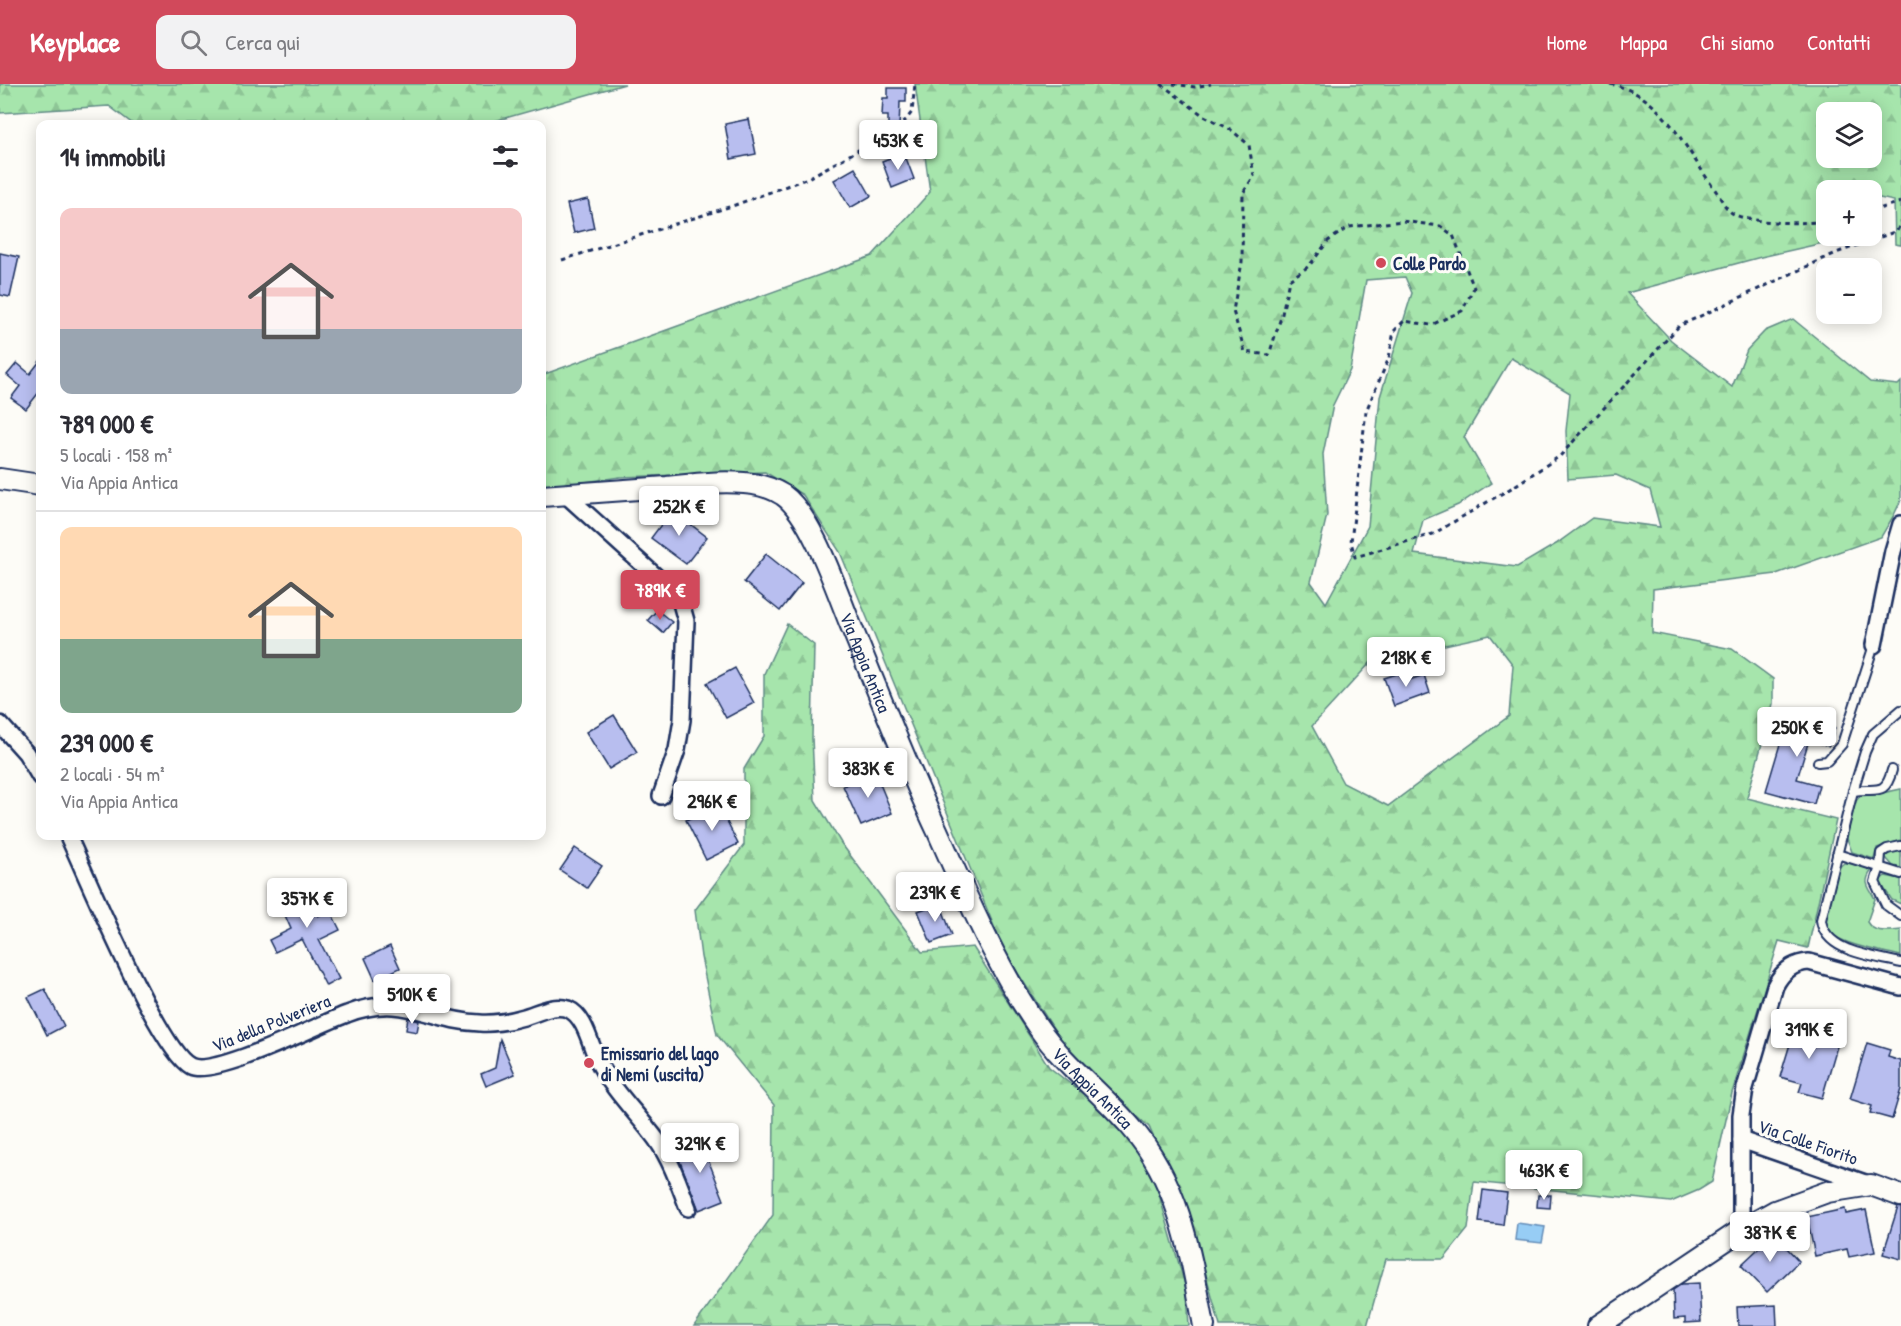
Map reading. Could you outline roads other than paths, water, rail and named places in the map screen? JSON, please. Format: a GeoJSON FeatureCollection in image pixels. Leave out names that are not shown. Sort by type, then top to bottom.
{"type":"FeatureCollection","features":[{"type":"Feature","properties":{"kind":"street"},"geometry":{"type":"LineString","coordinates":[[6,480],[36,484]]}},
{"type":"Feature","properties":{"kind":"street","name":"Via Appia Antica"},"geometry":{"type":"LineString","coordinates":[[546,496],[708,483],[744,483],[768,488],[783,495],[795,505],[820,552],[934,825],[977,917],[1009,978],[1051,1045],[1077,1074],[1130,1125],[1150,1150],[1165,1177],[1175,1200],[1185,1237],[1204,1326]]}},
{"type":"Feature","properties":{"kind":"street"},"geometry":{"type":"LineString","coordinates":[[566,495],[668,587],[683,606],[686,625],[681,732],[661,796]]}},
{"type":"Feature","properties":{"kind":"street"},"geometry":{"type":"LineString","coordinates":[[1874,645],[1893,551],[1901,524]]}},
{"type":"Feature","properties":{"kind":"street"},"geometry":{"type":"LineString","coordinates":[[0,724],[26,753],[36,770]]}},
{"type":"Feature","properties":{"kind":"street","name":"Via della Polveriera"},"geometry":{"type":"LineString","coordinates":[[70,840],[154,1018],[175,1051],[191,1066],[203,1068],[226,1064],[349,1013],[378,1006],[406,1006],[457,1020],[485,1023],[517,1019],[550,1009],[566,1009],[573,1012],[579,1019],[614,1088],[651,1132],[666,1154],[688,1208]]}},
{"type":"Feature","properties":{"kind":"street","name":"Via Colle Fiorito"},"geometry":{"type":"LineString","coordinates":[[1871,1185],[1741,1140],[1741,1115],[1746,1084],[1775,986],[1787,970],[1797,964],[1809,962],[1901,987]]}},
{"type":"Feature","properties":{"kind":"street"},"geometry":{"type":"LineString","coordinates":[[1741,1140],[1741,1230]]}},
{"type":"Feature","properties":{"kind":"street"},"geometry":{"type":"LineString","coordinates":[[1598,1326],[1766,1215],[1808,1198],[1871,1185],[1901,1196]]}},
{"type":"Feature","properties":{"kind":"lane"},"geometry":{"type":"LineString","coordinates":[[1818,762],[1827,761],[1842,744],[1874,645]]}},
{"type":"Feature","properties":{"kind":"lane"},"geometry":{"type":"LineString","coordinates":[[1901,710],[1873,734],[1865,752],[1821,915],[1823,931],[1831,941],[1841,947],[1901,963]]}},
{"type":"Feature","properties":{"kind":"lane"},"geometry":{"type":"LineString","coordinates":[[1853,791],[1882,789],[1889,783],[1892,770]]}},
{"type":"Feature","properties":{"kind":"lane"},"geometry":{"type":"LineString","coordinates":[[1901,846],[1887,849],[1881,854],[1875,882],[1886,905],[1901,916]]}},
{"type":"Feature","properties":{"kind":"lane"},"geometry":{"type":"LineString","coordinates":[[1837,854],[1901,874]]}},
{"type":"Feature","properties":{"kind":"water"},"geometry":{"type":"Polygon","coordinates":[[[1517,1223],[1545,1227],[1542,1243],[1515,1240],[1517,1223]]]}},
{"type":"Feature","properties":{"kind":"place","name":"Colle Pardo"},"geometry":{"type":"Point","coordinates":[1381,263]}},
{"type":"Feature","properties":{"kind":"place","name":"Emissario del lago di Nemi (uscita)"},"geometry":{"type":"Point","coordinates":[589,1063]}}]}
